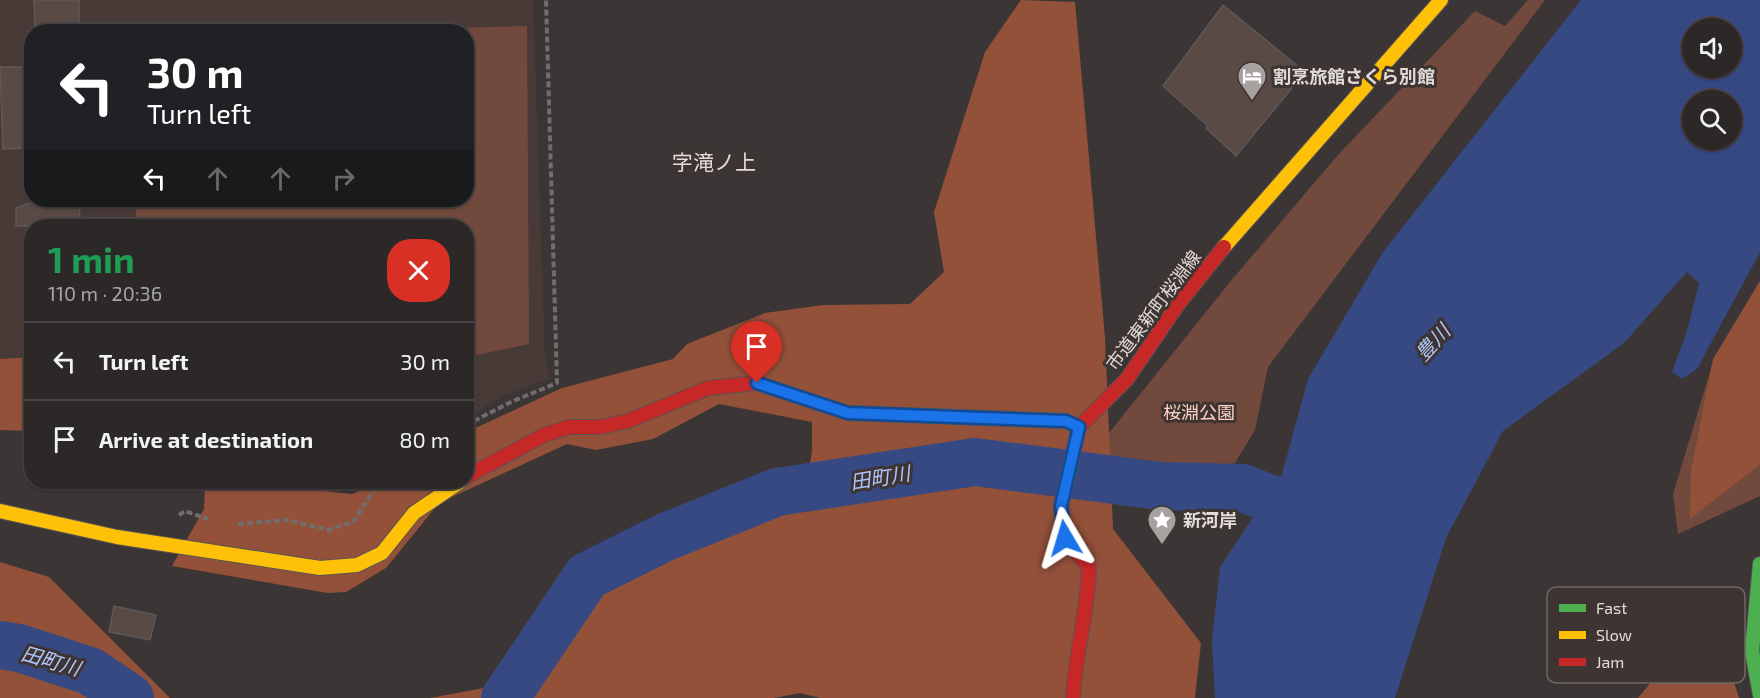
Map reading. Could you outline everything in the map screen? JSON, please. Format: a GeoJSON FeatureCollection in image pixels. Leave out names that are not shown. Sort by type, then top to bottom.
{"type":"FeatureCollection","features":[{"type":"Feature","properties":{"kind":"street","name":"市道東新町桜淵線"},"geometry":{"type":"LineString","coordinates":[[1079,427],[1127,379],[1179,303],[1244,221],[1441,0]]}},
{"type":"Feature","properties":{"kind":"street"},"geometry":{"type":"LineString","coordinates":[[474,473],[544,435],[568,427],[600,427],[628,421],[708,388],[757,383],[848,413],[1066,421],[1079,427],[1061,506],[1065,538],[1089,568],[1089,603],[1074,670],[1073,698]]}},
{"type":"Feature","properties":{"kind":"street"},"geometry":{"type":"LineString","coordinates":[[0,511],[117,537],[320,568],[357,565],[382,553],[414,513],[450,489]]}},
{"type":"Feature","properties":{"kind":"street"},"geometry":{"type":"LineString","coordinates":[[1760,564],[1752,651],[1760,695]]}},
{"type":"Feature","properties":{"kind":"path"},"geometry":{"type":"LineString","coordinates":[[474,421],[511,402],[557,383],[546,0]]}},
{"type":"Feature","properties":{"kind":"path"},"geometry":{"type":"LineString","coordinates":[[232,524],[287,520],[328,530],[354,521],[375,489]]}},
{"type":"Feature","properties":{"kind":"path"},"geometry":{"type":"LineString","coordinates":[[165,545],[174,519],[186,511],[212,521]]}},
{"type":"Feature","properties":{"kind":"shaded area"},"geometry":{"type":"Polygon","coordinates":[[[0,0],[533,0],[545,355],[549,379],[505,395],[474,413],[474,219],[24,219],[24,427],[0,425],[0,0]]]}},
{"type":"Feature","properties":{"kind":"shaded area"},"geometry":{"type":"Polygon","coordinates":[[[1021,0],[1075,2],[1105,337],[1113,529],[1201,643],[1195,698],[820,698],[800,693],[774,698],[430,698],[500,685],[589,588],[713,504],[808,474],[812,451],[812,422],[719,404],[653,439],[596,450],[567,444],[474,487],[474,429],[562,388],[673,359],[687,344],[765,313],[823,305],[910,304],[944,272],[934,212],[985,52],[1021,0]]]}},
{"type":"Feature","properties":{"kind":"shaded area"},"geometry":{"type":"Polygon","coordinates":[[[1760,281],[1760,464],[1690,519],[1691,471],[1713,359],[1760,281]]]}},
{"type":"Feature","properties":{"kind":"shaded area"},"geometry":{"type":"Polygon","coordinates":[[[24,357],[24,431],[0,430],[0,359],[24,357]]]}},
{"type":"Feature","properties":{"kind":"shaded area"},"geometry":{"type":"Polygon","coordinates":[[[205,489],[305,489],[352,494],[364,489],[469,489],[439,503],[386,568],[346,592],[328,593],[172,566],[204,509],[205,489]]]}},
{"type":"Feature","properties":{"kind":"shaded area"},"geometry":{"type":"Polygon","coordinates":[[[308,489],[343,489],[338,492],[308,489]]]}},
{"type":"Feature","properties":{"kind":"shaded area"},"geometry":{"type":"Polygon","coordinates":[[[0,562],[49,577],[170,698],[0,698],[0,562]]]}},
{"type":"Feature","properties":{"kind":"shaded area"},"geometry":{"type":"Polygon","coordinates":[[[1651,683],[1734,683],[1739,698],[1638,698],[1651,683]]]}},
{"type":"Feature","properties":{"kind":"green space","name":"桜淵公園"},"geometry":{"type":"Polygon","coordinates":[[[1528,0],[1545,0],[1268,367],[1255,430],[1235,463],[1170,468],[1106,460],[1096,437],[1109,433],[1230,282],[1337,156],[1475,11],[1505,26],[1528,0]]]}},
{"type":"Feature","properties":{"kind":"green space"},"geometry":{"type":"Polygon","coordinates":[[[527,26],[529,344],[474,356],[474,219],[136,219],[136,207],[474,207],[474,28],[527,26]]]}},
{"type":"Feature","properties":{"kind":"green space"},"geometry":{"type":"Polygon","coordinates":[[[1760,281],[1760,496],[1678,534],[1673,494],[1714,359],[1760,281]]]}},
{"type":"Feature","properties":{"kind":"water","name":"豊川"},"geometry":{"type":"Polygon","coordinates":[[[1581,0],[1760,0],[1760,252],[1697,369],[1682,379],[1672,372],[1687,331],[1699,283],[1687,272],[1624,343],[1503,431],[1446,538],[1395,698],[1215,698],[1212,641],[1220,567],[1282,474],[1308,379],[1383,252],[1581,0]]]}},
{"type":"Feature","properties":{"kind":"building"},"geometry":{"type":"Polygon","coordinates":[[[34,0],[79,0],[79,24],[35,24],[34,0]]]}},
{"type":"Feature","properties":{"kind":"building"},"geometry":{"type":"Polygon","coordinates":[[[1223,5],[1305,72],[1236,156],[1206,128],[1208,126],[1163,86],[1223,5]]]}},
{"type":"Feature","properties":{"kind":"building"},"geometry":{"type":"Polygon","coordinates":[[[0,67],[24,67],[24,148],[3,149],[0,67]]]}},
{"type":"Feature","properties":{"kind":"building"},"geometry":{"type":"Polygon","coordinates":[[[24,205],[24,207],[79,207],[80,219],[24,219],[24,226],[16,226],[16,208],[24,205]]]}},
{"type":"Feature","properties":{"kind":"building"},"geometry":{"type":"Polygon","coordinates":[[[114,606],[156,615],[150,640],[109,632],[114,606]]]}},
{"type":"Feature","properties":{"kind":"waterway","name":"田町川"},"geometry":{"type":"LineString","coordinates":[[505,698],[587,576],[663,538],[777,492],[975,462],[1160,486],[1243,488],[1328,522]]}},
{"type":"Feature","properties":{"kind":"waterway","name":"田町川"},"geometry":{"type":"LineString","coordinates":[[0,645],[19,648],[90,671],[130,698]]}},
{"type":"Feature","properties":{"kind":"traffic: fast"},"geometry":{"type":"LineString","coordinates":[[932,416],[1066,421],[1079,427]]}},
{"type":"Feature","properties":{"kind":"traffic: fast"},"geometry":{"type":"LineString","coordinates":[[1760,564],[1752,651],[1760,695]]}},
{"type":"Feature","properties":{"kind":"traffic: slow"},"geometry":{"type":"LineString","coordinates":[[1224,247],[1441,0]]}},
{"type":"Feature","properties":{"kind":"traffic: slow"},"geometry":{"type":"LineString","coordinates":[[0,511],[117,537],[320,568],[357,565],[382,553],[414,513],[450,489]]}},
{"type":"Feature","properties":{"kind":"traffic: jam"},"geometry":{"type":"LineString","coordinates":[[1073,698],[1089,568],[1065,538],[1061,506],[1079,427],[1127,379],[1179,303],[1224,247]]}},
{"type":"Feature","properties":{"kind":"traffic: jam"},"geometry":{"type":"LineString","coordinates":[[474,473],[544,435],[569,427],[600,427],[628,421],[708,388],[757,383],[848,413],[932,416]]}},
{"type":"Feature","properties":{"kind":"place","name":"割烹旅館さくら別館"},"geometry":{"type":"Point","coordinates":[1252,102]}},
{"type":"Feature","properties":{"kind":"place","name":"新河岸"},"geometry":{"type":"Point","coordinates":[1162,546]}},
{"type":"Feature","properties":{"kind":"district","name":"字滝ノ上"},"geometry":{"type":"Point","coordinates":[714,161]}},
{"type":"Feature","properties":{"kind":"route"},"geometry":{"type":"LineString","coordinates":[[757,383],[848,413],[1066,421],[1079,427],[1061,506],[1065,538]]}}]}
